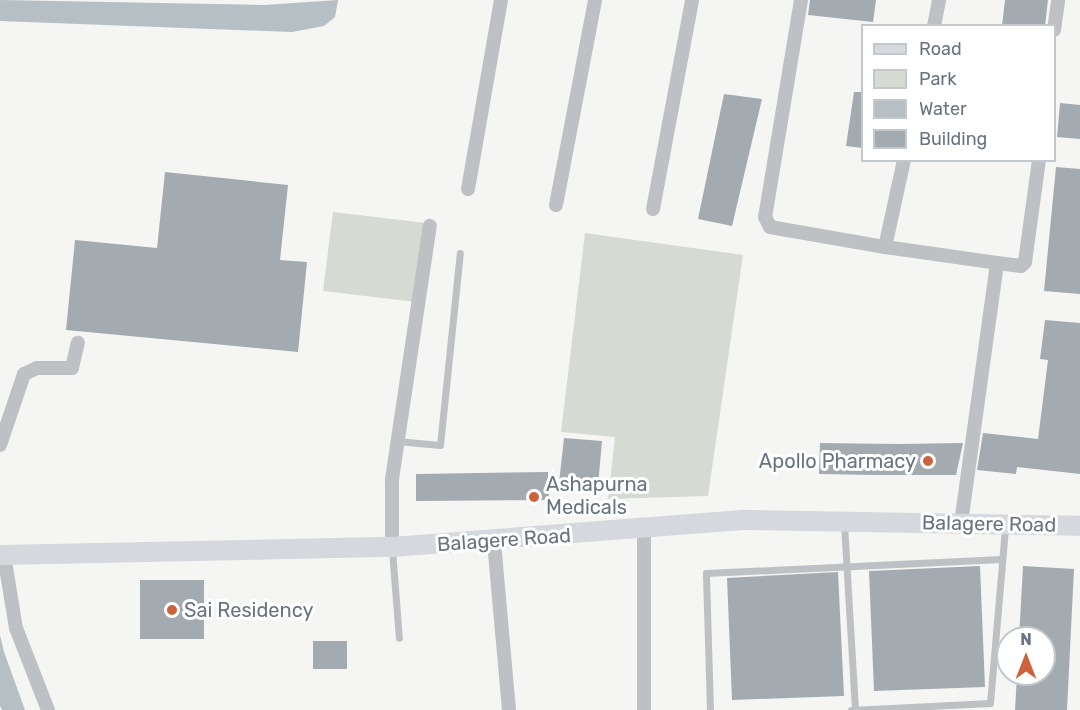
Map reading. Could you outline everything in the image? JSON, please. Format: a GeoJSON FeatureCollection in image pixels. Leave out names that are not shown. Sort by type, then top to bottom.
{"type":"FeatureCollection","features":[{"type":"Feature","properties":{"kind":"street"},"geometry":{"type":"LineString","coordinates":[[468,189],[501,0]]}},
{"type":"Feature","properties":{"kind":"street"},"geometry":{"type":"LineString","coordinates":[[556,205],[595,0]]}},
{"type":"Feature","properties":{"kind":"street"},"geometry":{"type":"LineString","coordinates":[[653,209],[692,0]]}},
{"type":"Feature","properties":{"kind":"street"},"geometry":{"type":"LineString","coordinates":[[801,0],[765,217],[770,227],[885,247],[1021,266],[1025,262],[1039,162]]}},
{"type":"Feature","properties":{"kind":"street"},"geometry":{"type":"LineString","coordinates":[[934,24],[939,0]]}},
{"type":"Feature","properties":{"kind":"street"},"geometry":{"type":"LineString","coordinates":[[1055,24],[1058,0]]}},
{"type":"Feature","properties":{"kind":"street"},"geometry":{"type":"LineString","coordinates":[[885,247],[904,162]]}},
{"type":"Feature","properties":{"kind":"street"},"geometry":{"type":"LineString","coordinates":[[392,548],[392,479],[430,226]]}},
{"type":"Feature","properties":{"kind":"street"},"geometry":{"type":"LineString","coordinates":[[961,523],[997,263]]}},
{"type":"Feature","properties":{"kind":"street"},"geometry":{"type":"LineString","coordinates":[[0,445],[24,374],[37,368],[72,368],[78,343]]}},
{"type":"Feature","properties":{"kind":"street","name":"Balagere Road"},"geometry":{"type":"LineString","coordinates":[[2,555],[392,548],[494,542],[746,520],[1080,526]]}},
{"type":"Feature","properties":{"kind":"street"},"geometry":{"type":"LineString","coordinates":[[644,528],[644,710]]}},
{"type":"Feature","properties":{"kind":"street"},"geometry":{"type":"LineString","coordinates":[[494,542],[509,710]]}},
{"type":"Feature","properties":{"kind":"street"},"geometry":{"type":"LineString","coordinates":[[2,555],[16,628],[48,710]]}},
{"type":"Feature","properties":{"kind":"lane"},"geometry":{"type":"LineString","coordinates":[[397,441],[440,445],[460,253]]}},
{"type":"Feature","properties":{"kind":"lane"},"geometry":{"type":"LineString","coordinates":[[844,522],[848,567],[853,710],[990,704],[1005,524]]}},
{"type":"Feature","properties":{"kind":"lane"},"geometry":{"type":"LineString","coordinates":[[392,548],[399,638]]}},
{"type":"Feature","properties":{"kind":"lane"},"geometry":{"type":"LineString","coordinates":[[710,710],[706,573],[1002,559]]}},
{"type":"Feature","properties":{"kind":"green space"},"geometry":{"type":"Polygon","coordinates":[[[333,212],[426,223],[416,302],[323,291],[333,212]]]}},
{"type":"Feature","properties":{"kind":"green space"},"geometry":{"type":"Polygon","coordinates":[[[585,233],[743,255],[708,496],[608,499],[615,437],[561,432],[585,233]]]}},
{"type":"Feature","properties":{"kind":"water"},"geometry":{"type":"Polygon","coordinates":[[[0,0],[264,5],[338,0],[335,17],[324,26],[292,32],[0,21],[0,0]]]}},
{"type":"Feature","properties":{"kind":"water"},"geometry":{"type":"Polygon","coordinates":[[[0,635],[25,710],[2,710],[0,706],[0,635]]]}},
{"type":"Feature","properties":{"kind":"building"},"geometry":{"type":"Polygon","coordinates":[[[810,0],[876,0],[873,22],[808,15],[810,0]]]}},
{"type":"Feature","properties":{"kind":"building"},"geometry":{"type":"Polygon","coordinates":[[[1005,0],[1048,0],[1045,24],[1002,24],[1005,0]]]}},
{"type":"Feature","properties":{"kind":"building"},"geometry":{"type":"Polygon","coordinates":[[[854,92],[861,92],[861,148],[846,146],[854,92]]]}},
{"type":"Feature","properties":{"kind":"building"},"geometry":{"type":"Polygon","coordinates":[[[724,94],[762,99],[732,226],[698,219],[724,94]]]}},
{"type":"Feature","properties":{"kind":"building"},"geometry":{"type":"Polygon","coordinates":[[[1060,103],[1080,105],[1080,139],[1057,137],[1060,103]]]}},
{"type":"Feature","properties":{"kind":"building"},"geometry":{"type":"Polygon","coordinates":[[[1056,167],[1080,169],[1080,294],[1044,291],[1056,167]]]}},
{"type":"Feature","properties":{"kind":"building"},"geometry":{"type":"Polygon","coordinates":[[[165,172],[288,185],[280,260],[307,262],[298,352],[66,330],[75,240],[157,248],[165,172]]]}},
{"type":"Feature","properties":{"kind":"building"},"geometry":{"type":"Polygon","coordinates":[[[1045,320],[1080,323],[1080,474],[1017,467],[1016,474],[977,470],[983,433],[1038,439],[1048,360],[1040,359],[1045,320]]]}},
{"type":"Feature","properties":{"kind":"building"},"geometry":{"type":"Polygon","coordinates":[[[564,438],[602,441],[598,486],[559,483],[564,438]]]}},
{"type":"Feature","properties":{"kind":"building"},"geometry":{"type":"Polygon","coordinates":[[[820,443],[963,443],[956,475],[877,475],[819,474],[820,443]]]}},
{"type":"Feature","properties":{"kind":"building"},"geometry":{"type":"Polygon","coordinates":[[[548,472],[549,500],[416,501],[416,474],[548,472]]]}},
{"type":"Feature","properties":{"kind":"building"},"geometry":{"type":"Polygon","coordinates":[[[980,566],[985,687],[874,691],[869,571],[980,566]]]}},
{"type":"Feature","properties":{"kind":"building"},"geometry":{"type":"Polygon","coordinates":[[[1023,566],[1074,569],[1067,710],[1015,710],[1016,686],[1056,686],[1056,626],[1020,626],[1023,566]]]}},
{"type":"Feature","properties":{"kind":"building"},"geometry":{"type":"Polygon","coordinates":[[[838,572],[844,696],[732,700],[727,578],[838,572]]]}},
{"type":"Feature","properties":{"kind":"building","name":"Sai Residency"},"geometry":{"type":"Polygon","coordinates":[[[140,580],[204,580],[204,639],[140,639],[140,580]]]}},
{"type":"Feature","properties":{"kind":"building"},"geometry":{"type":"Polygon","coordinates":[[[313,641],[347,641],[347,669],[313,669],[313,641]]]}},
{"type":"Feature","properties":{"kind":"place","name":"Apollo Pharmacy"},"geometry":{"type":"Point","coordinates":[928,461]}},
{"type":"Feature","properties":{"kind":"place","name":"Ashapurna Medicals"},"geometry":{"type":"Point","coordinates":[534,497]}},
{"type":"Feature","properties":{"kind":"place","name":"Sai Residency"},"geometry":{"type":"Point","coordinates":[172,610]}}]}
